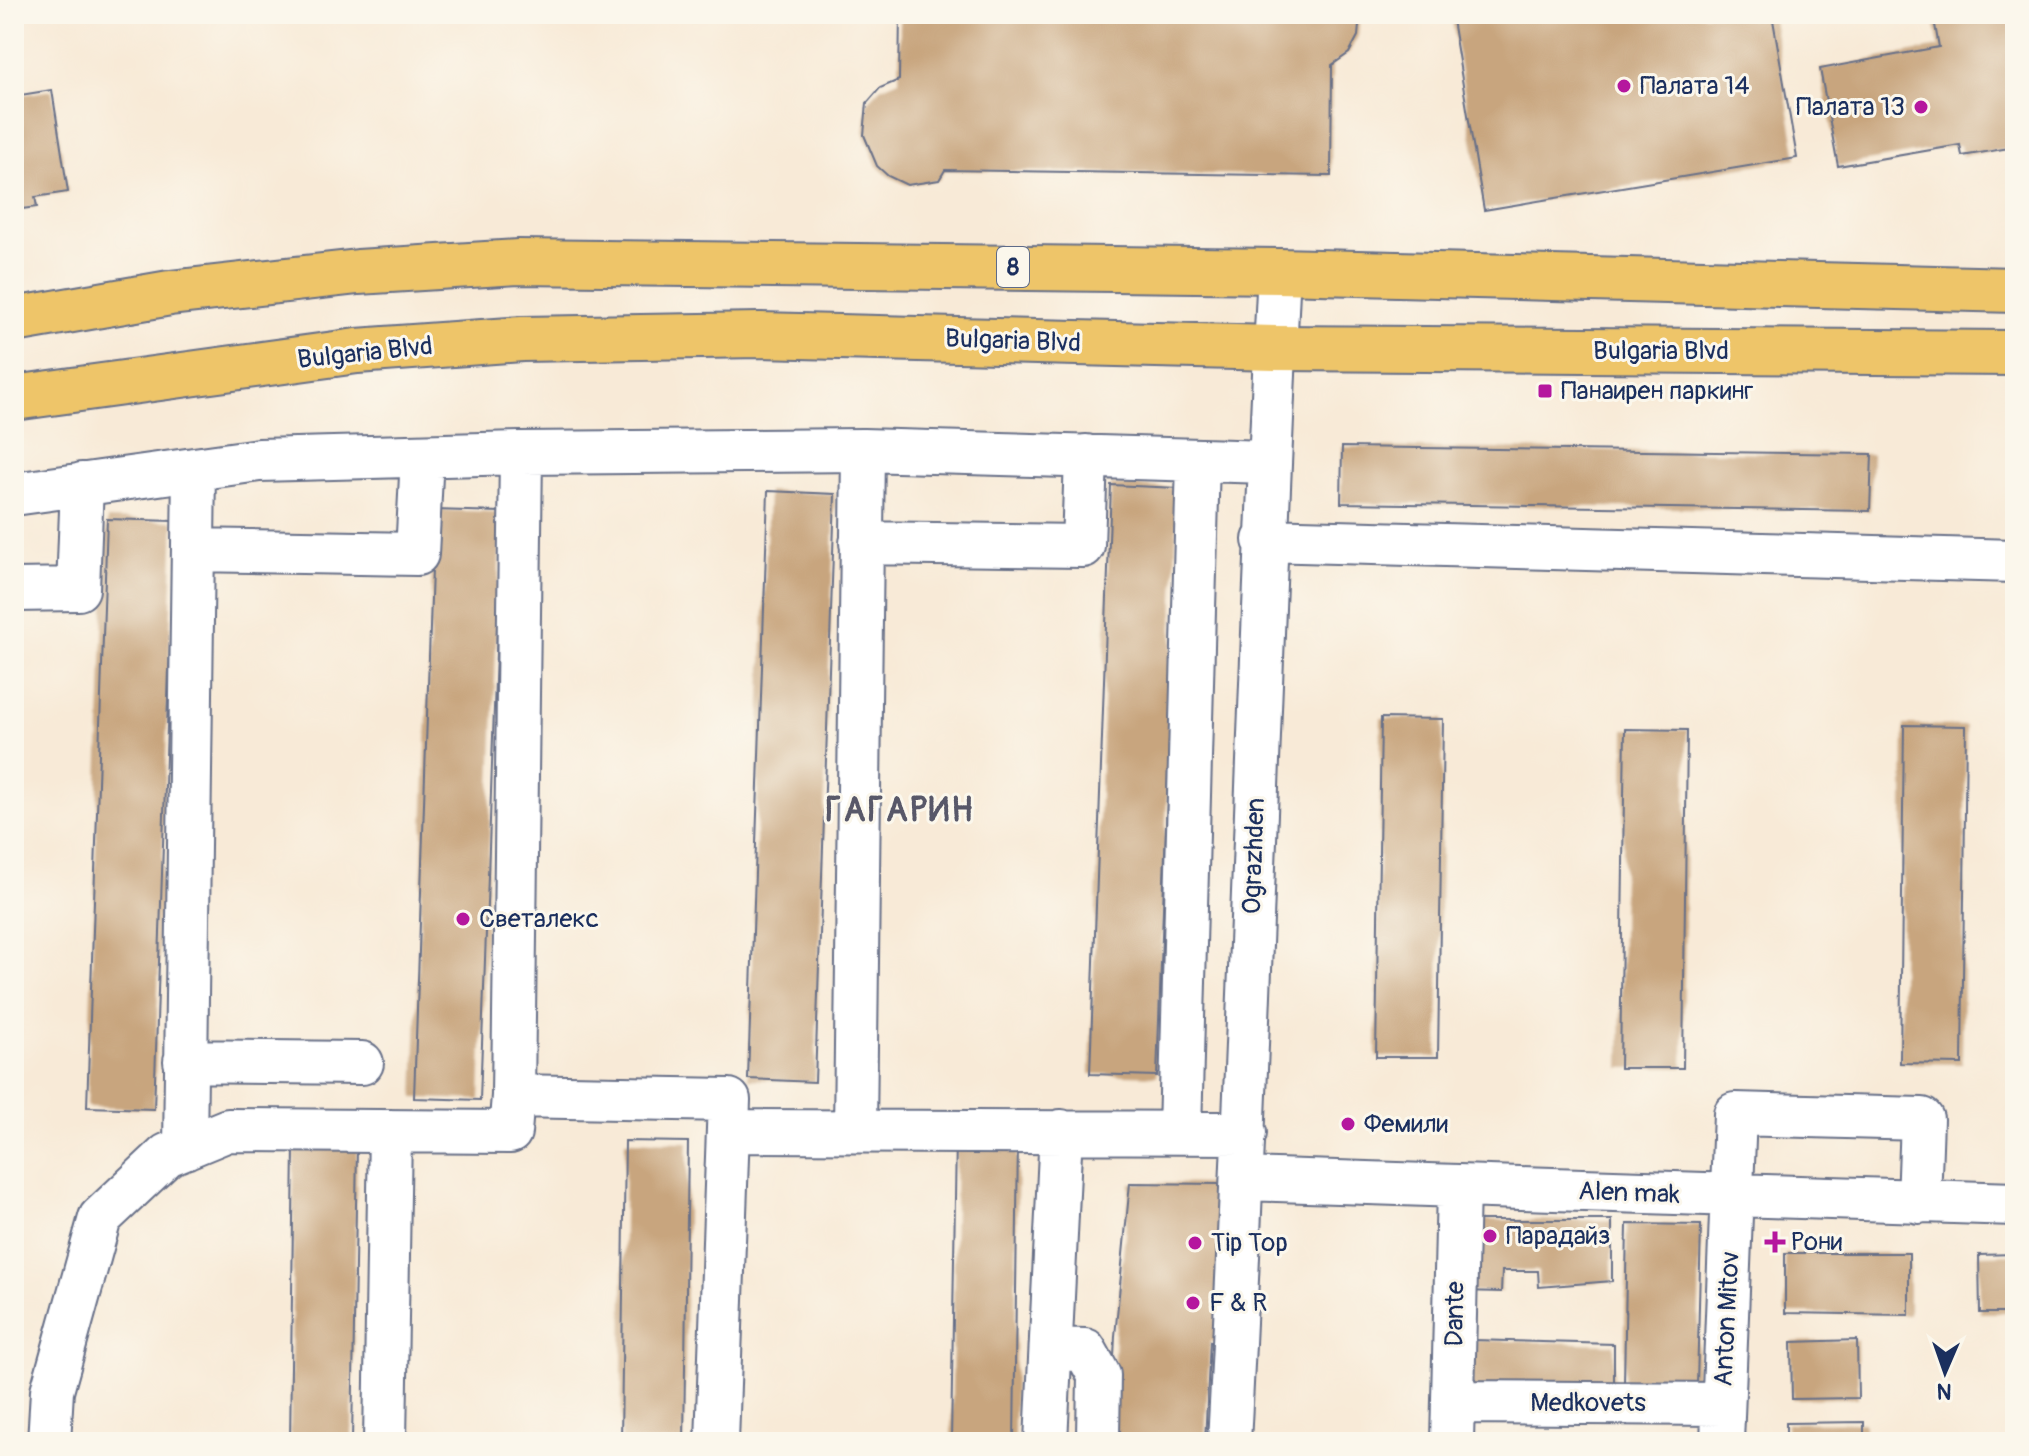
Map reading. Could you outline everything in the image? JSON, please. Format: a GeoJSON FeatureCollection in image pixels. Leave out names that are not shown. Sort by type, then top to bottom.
{"type":"FeatureCollection","features":[{"type":"Feature","properties":{"kind":"main road","name":"8"},"geometry":{"type":"LineString","coordinates":[[14,320],[170,293],[358,272],[518,262],[1279,271],[2015,290]]}},
{"type":"Feature","properties":{"kind":"main road","name":"Bulgaria Blvd"},"geometry":{"type":"LineString","coordinates":[[14,398],[357,351],[522,339],[760,335],[1275,348],[2015,353]]}},
{"type":"Feature","properties":{"kind":"street","name":"Ograzhden"},"geometry":{"type":"LineString","coordinates":[[1229,1442],[1245,1133],[1264,540],[1279,271]]}},
{"type":"Feature","properties":{"kind":"street"},"geometry":{"type":"LineString","coordinates":[[14,494],[259,460],[521,453],[863,450],[1268,462]]}},
{"type":"Feature","properties":{"kind":"street"},"geometry":{"type":"LineString","coordinates":[[855,1131],[863,450]]}},
{"type":"Feature","properties":{"kind":"street"},"geometry":{"type":"LineString","coordinates":[[49,1442],[52,1391],[100,1218],[167,1155],[228,1130],[510,1132],[513,1096],[521,453]]}},
{"type":"Feature","properties":{"kind":"street"},"geometry":{"type":"LineString","coordinates":[[193,550],[417,554],[422,456]]}},
{"type":"Feature","properties":{"kind":"street"},"geometry":{"type":"LineString","coordinates":[[861,543],[1083,546],[1086,456]]}},
{"type":"Feature","properties":{"kind":"street"},"geometry":{"type":"LineString","coordinates":[[1180,1131],[1198,460]]}},
{"type":"Feature","properties":{"kind":"street"},"geometry":{"type":"LineString","coordinates":[[185,1148],[194,469]]}},
{"type":"Feature","properties":{"kind":"street"},"geometry":{"type":"LineString","coordinates":[[14,590],[78,589],[82,484]]}},
{"type":"Feature","properties":{"kind":"street"},"geometry":{"type":"LineString","coordinates":[[1264,540],[2015,561]]}},
{"type":"Feature","properties":{"kind":"street"},"geometry":{"type":"LineString","coordinates":[[185,1061],[362,1063]]}},
{"type":"Feature","properties":{"kind":"street"},"geometry":{"type":"LineString","coordinates":[[513,1096],[729,1100],[717,1442]]}},
{"type":"Feature","properties":{"kind":"street","name":"Anton Mitov"},"geometry":{"type":"LineString","coordinates":[[1723,1423],[1735,1114],[1922,1119],[1919,1202]]}},
{"type":"Feature","properties":{"kind":"street"},"geometry":{"type":"LineString","coordinates":[[385,1442],[390,1131]]}},
{"type":"Feature","properties":{"kind":"street"},"geometry":{"type":"LineString","coordinates":[[728,1131],[1245,1133]]}},
{"type":"Feature","properties":{"kind":"street"},"geometry":{"type":"LineString","coordinates":[[1046,1442],[1061,1131]]}},
{"type":"Feature","properties":{"kind":"street","name":"Alen mak"},"geometry":{"type":"LineString","coordinates":[[1243,1179],[2015,1204]]}},
{"type":"Feature","properties":{"kind":"street","name":"Dante"},"geometry":{"type":"LineString","coordinates":[[1453,1422],[1458,1187]]}},
{"type":"Feature","properties":{"kind":"street"},"geometry":{"type":"LineString","coordinates":[[1051,1349],[1085,1350],[1099,1375],[1098,1436]]}},
{"type":"Feature","properties":{"kind":"street","name":"Medkovets"},"geometry":{"type":"LineString","coordinates":[[1453,1422],[1723,1423]]}},
{"type":"Feature","properties":{"kind":"building"},"geometry":{"type":"Polygon","coordinates":[[[900,14],[1360,14],[1358,36],[1349,53],[1332,65],[1331,176],[945,170],[939,180],[907,185],[888,176],[877,166],[864,135],[867,103],[880,88],[899,80],[900,14]]]}},
{"type":"Feature","properties":{"kind":"building","name":"Палата 14"},"geometry":{"type":"Polygon","coordinates":[[[1451,14],[1772,14],[1797,158],[1484,210],[1451,14]]]}},
{"type":"Feature","properties":{"kind":"building","name":"Палата 13"},"geometry":{"type":"Polygon","coordinates":[[[1933,14],[2015,14],[2015,147],[1962,156],[1960,145],[1838,166],[1820,69],[1939,47],[1933,14]]]}},
{"type":"Feature","properties":{"kind":"building"},"geometry":{"type":"Polygon","coordinates":[[[52,90],[68,192],[35,197],[37,207],[14,210],[14,96],[52,90]]]}},
{"type":"Feature","properties":{"kind":"building"},"geometry":{"type":"Polygon","coordinates":[[[1342,447],[1872,454],[1870,511],[1341,503],[1342,447]]]}},
{"type":"Feature","properties":{"kind":"building"},"geometry":{"type":"Polygon","coordinates":[[[1111,485],[1178,488],[1157,1076],[1090,1074],[1111,485]]]}},
{"type":"Feature","properties":{"kind":"building"},"geometry":{"type":"Polygon","coordinates":[[[768,491],[835,494],[815,1082],[748,1079],[768,491]]]}},
{"type":"Feature","properties":{"kind":"building"},"geometry":{"type":"Polygon","coordinates":[[[434,510],[501,512],[480,1100],[414,1098],[434,510]]]}},
{"type":"Feature","properties":{"kind":"building"},"geometry":{"type":"Polygon","coordinates":[[[107,519],[174,521],[154,1109],[87,1107],[107,519]]]}},
{"type":"Feature","properties":{"kind":"building"},"geometry":{"type":"Polygon","coordinates":[[[1381,718],[1443,719],[1438,1057],[1376,1057],[1381,718]]]}},
{"type":"Feature","properties":{"kind":"building"},"geometry":{"type":"Polygon","coordinates":[[[1904,725],[1966,726],[1962,1064],[1900,1063],[1904,725]]]}},
{"type":"Feature","properties":{"kind":"building"},"geometry":{"type":"Polygon","coordinates":[[[1625,729],[1687,730],[1683,1068],[1620,1068],[1625,729]]]}},
{"type":"Feature","properties":{"kind":"building"},"geometry":{"type":"Polygon","coordinates":[[[956,1138],[1018,1139],[1014,1442],[951,1442],[956,1138]]]}},
{"type":"Feature","properties":{"kind":"building"},"geometry":{"type":"Polygon","coordinates":[[[625,1141],[688,1142],[684,1442],[621,1442],[625,1141]]]}},
{"type":"Feature","properties":{"kind":"building"},"geometry":{"type":"Polygon","coordinates":[[[294,1146],[357,1147],[352,1442],[290,1442],[294,1146]]]}},
{"type":"Feature","properties":{"kind":"building"},"geometry":{"type":"Polygon","coordinates":[[[1130,1183],[1221,1184],[1218,1342],[1210,1341],[1205,1442],[1110,1442],[1115,1336],[1130,1183]]]}},
{"type":"Feature","properties":{"kind":"building"},"geometry":{"type":"Polygon","coordinates":[[[1463,1220],[1612,1220],[1612,1281],[1539,1287],[1538,1271],[1502,1271],[1501,1292],[1462,1291],[1463,1220]]]}},
{"type":"Feature","properties":{"kind":"building"},"geometry":{"type":"Polygon","coordinates":[[[1627,1224],[1701,1225],[1697,1386],[1624,1384],[1627,1224]]]}},
{"type":"Feature","properties":{"kind":"building"},"geometry":{"type":"Polygon","coordinates":[[[1785,1253],[1909,1253],[1909,1315],[1785,1313],[1785,1253]]]}},
{"type":"Feature","properties":{"kind":"building"},"geometry":{"type":"Polygon","coordinates":[[[2015,1254],[2015,1313],[1980,1313],[1979,1255],[2015,1254]]]}},
{"type":"Feature","properties":{"kind":"building"},"geometry":{"type":"Polygon","coordinates":[[[1473,1340],[1614,1344],[1614,1394],[1471,1393],[1473,1340]]]}},
{"type":"Feature","properties":{"kind":"building"},"geometry":{"type":"Polygon","coordinates":[[[1857,1340],[1858,1398],[1792,1399],[1791,1342],[1857,1340]]]}},
{"type":"Feature","properties":{"kind":"building"},"geometry":{"type":"Polygon","coordinates":[[[1864,1422],[1864,1442],[1786,1442],[1786,1423],[1864,1422]]]}},
{"type":"Feature","properties":{"kind":"place","name":"Палата 14"},"geometry":{"type":"Point","coordinates":[1624,86]}},
{"type":"Feature","properties":{"kind":"place","name":"Палата 13"},"geometry":{"type":"Point","coordinates":[1921,107]}},
{"type":"Feature","properties":{"kind":"place","name":"Панаирен паркинг"},"geometry":{"type":"Point","coordinates":[1545,391]}},
{"type":"Feature","properties":{"kind":"place","name":"Светалекс"},"geometry":{"type":"Point","coordinates":[463,919]}},
{"type":"Feature","properties":{"kind":"place","name":"Фемили"},"geometry":{"type":"Point","coordinates":[1348,1124]}},
{"type":"Feature","properties":{"kind":"place","name":"Парадайз"},"geometry":{"type":"Point","coordinates":[1490,1236]}},
{"type":"Feature","properties":{"kind":"place","name":"Рони"},"geometry":{"type":"Point","coordinates":[1775,1242]}},
{"type":"Feature","properties":{"kind":"place","name":"Tip Top"},"geometry":{"type":"Point","coordinates":[1195,1243]}},
{"type":"Feature","properties":{"kind":"place","name":"F & R"},"geometry":{"type":"Point","coordinates":[1193,1303]}},
{"type":"Feature","properties":{"kind":"district","name":"ГАГАРИН"},"geometry":{"type":"Point","coordinates":[900,810]}}]}
